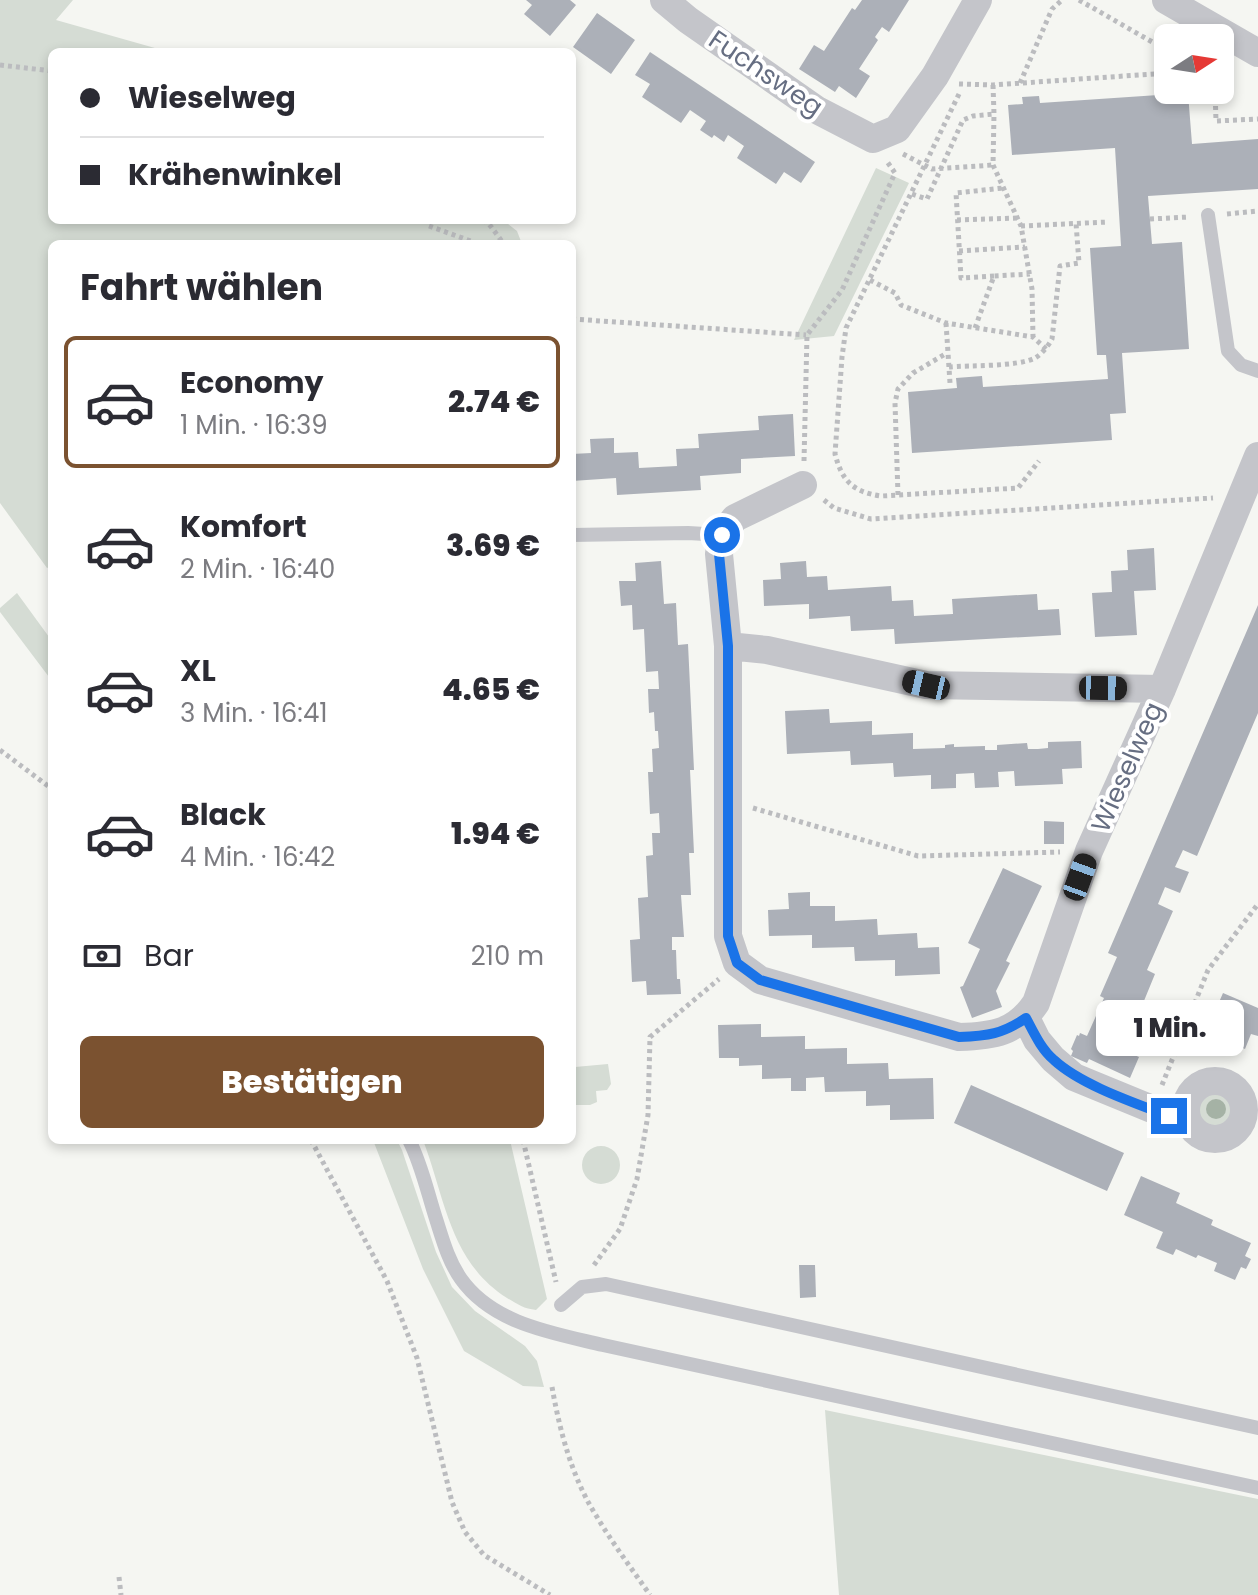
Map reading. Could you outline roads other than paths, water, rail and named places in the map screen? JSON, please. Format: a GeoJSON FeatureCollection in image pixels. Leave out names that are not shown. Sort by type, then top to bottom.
{"type":"FeatureCollection","features":[{"type":"Feature","properties":{"kind":"street","name":"Fuchsweg"},"geometry":{"type":"LineString","coordinates":[[664,0],[817,110],[873,139],[897,129],[935,76],[978,0]]}},
{"type":"Feature","properties":{"kind":"street"},"geometry":{"type":"LineString","coordinates":[[1166,0],[1258,53]]}},
{"type":"Feature","properties":{"kind":"street","name":"Wieselweg"},"geometry":{"type":"LineString","coordinates":[[1026,1018],[1036,1003],[1089,851],[1162,689],[1258,456]]}},
{"type":"Feature","properties":{"kind":"street"},"geometry":{"type":"LineString","coordinates":[[803,485],[735,518],[722,535],[719,554],[728,646],[728,936],[737,963],[760,980],[959,1037],[985,1036],[1009,1029],[1026,1018],[1037,1040],[1074,1077],[1152,1110],[1187,1119]]}},
{"type":"Feature","properties":{"kind":"street"},"geometry":{"type":"LineString","coordinates":[[728,646],[767,650],[926,685],[1162,689]]}},
{"type":"Feature","properties":{"kind":"street"},"geometry":{"type":"LineString","coordinates":[[1218,1082],[1235,1090],[1251,1115],[1234,1133],[1219,1139],[1203,1137],[1196,1132],[1187,1119],[1186,1109],[1193,1092],[1200,1086],[1218,1082]]}},
{"type":"Feature","properties":{"kind":"lane"},"geometry":{"type":"LineString","coordinates":[[1208,215],[1228,351],[1241,365],[1258,371]]}},
{"type":"Feature","properties":{"kind":"lane"},"geometry":{"type":"LineString","coordinates":[[576,535],[722,535]]}},
{"type":"Feature","properties":{"kind":"lane"},"geometry":{"type":"LineString","coordinates":[[410,1144],[446,1249],[460,1278],[483,1302],[519,1323],[591,1342],[1258,1488]]}},
{"type":"Feature","properties":{"kind":"lane"},"geometry":{"type":"LineString","coordinates":[[561,1305],[582,1287],[606,1284],[1258,1428]]}}]}
